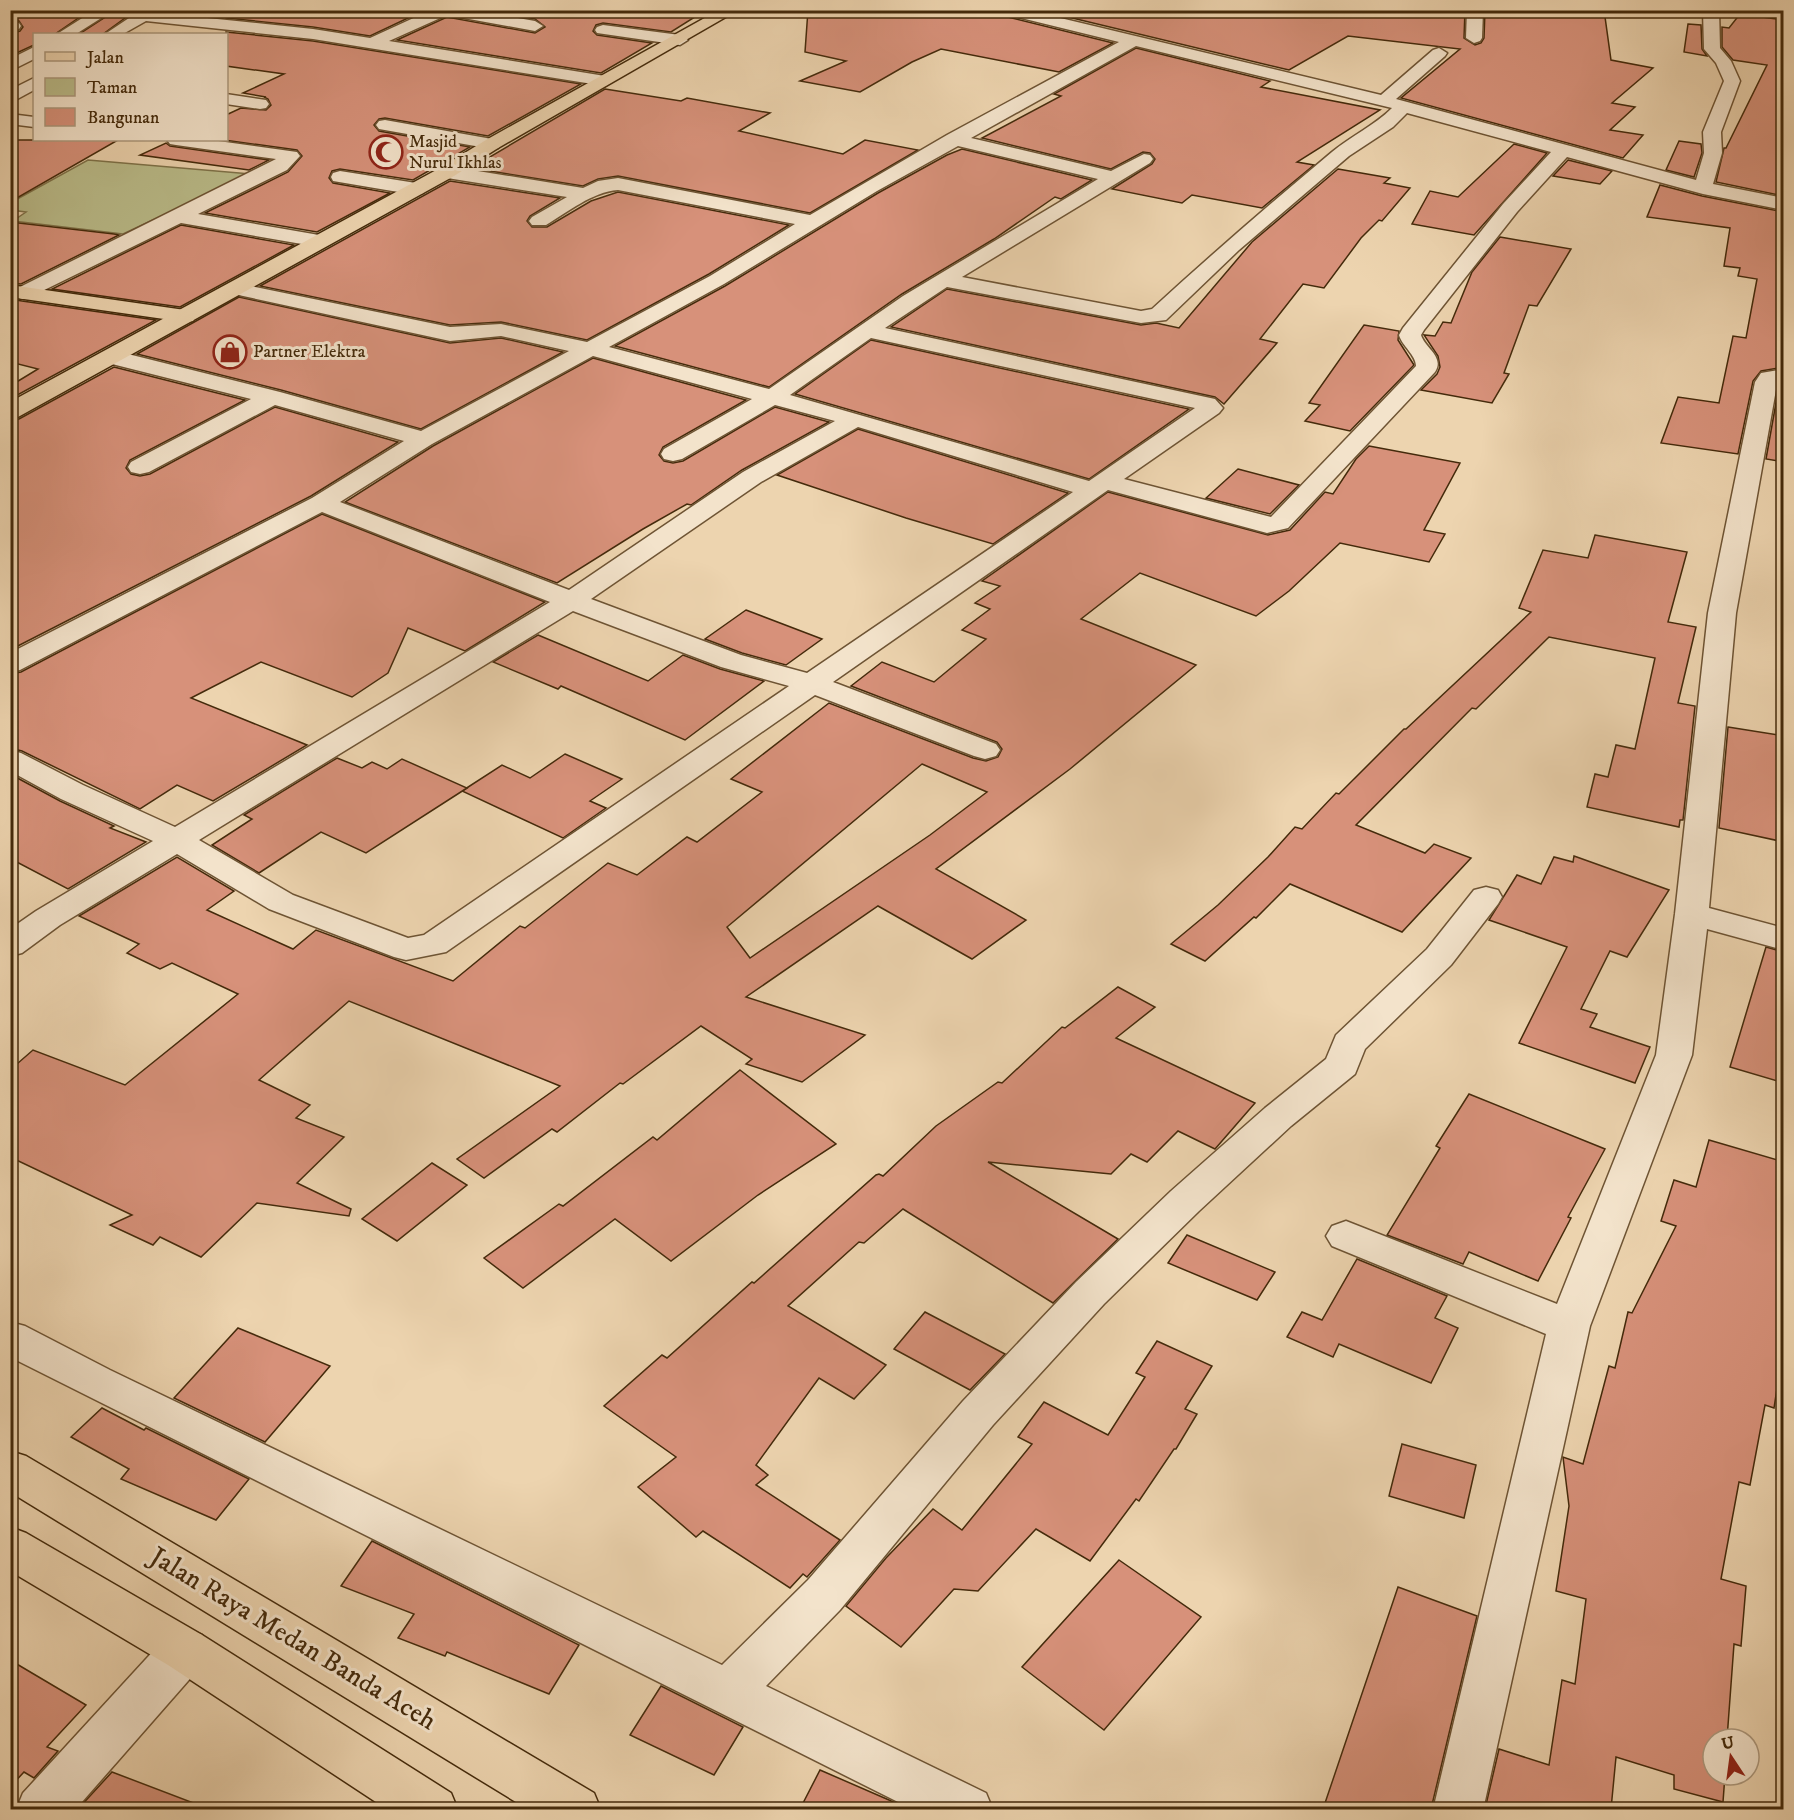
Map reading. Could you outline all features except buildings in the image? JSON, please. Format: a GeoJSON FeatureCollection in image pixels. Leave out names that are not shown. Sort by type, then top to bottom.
{"type":"FeatureCollection","features":[{"type":"Feature","properties":{"kind":"main road"},"geometry":{"type":"LineString","coordinates":[[10,412],[447,172],[492,144],[731,10]]}},
{"type":"Feature","properties":{"kind":"main road"},"geometry":{"type":"LineString","coordinates":[[17,292],[185,316]]}},
{"type":"Feature","properties":{"kind":"main road","name":"Jalan Raya Medan Banda Aceh"},"geometry":{"type":"LineString","coordinates":[[10,1469],[576,1809]]}},
{"type":"Feature","properties":{"kind":"main road"},"geometry":{"type":"LineString","coordinates":[[10,1547],[185,1650],[433,1809]]}},
{"type":"Feature","properties":{"kind":"street"},"geometry":{"type":"LineString","coordinates":[[67,33],[107,10]]}},
{"type":"Feature","properties":{"kind":"street"},"geometry":{"type":"LineString","coordinates":[[1006,10],[1404,106],[1703,188],[1784,204]]}},
{"type":"Feature","properties":{"kind":"street"},"geometry":{"type":"LineString","coordinates":[[1474,38],[1475,10]]}},
{"type":"Feature","properties":{"kind":"street"},"geometry":{"type":"LineString","coordinates":[[1703,188],[1713,153],[1713,132],[1732,81],[1723,61],[1712,49],[1711,10]]}},
{"type":"Feature","properties":{"kind":"street"},"geometry":{"type":"LineString","coordinates":[[373,43],[443,11],[535,26]]}},
{"type":"Feature","properties":{"kind":"street"},"geometry":{"type":"LineString","coordinates":[[115,33],[149,13],[313,34],[605,81]]}},
{"type":"Feature","properties":{"kind":"street"},"geometry":{"type":"LineString","coordinates":[[603,30],[680,40]]}},
{"type":"Feature","properties":{"kind":"street"},"geometry":{"type":"LineString","coordinates":[[10,664],[321,503],[424,439],[717,280],[953,139],[1135,40]]}},
{"type":"Feature","properties":{"kind":"street"},"geometry":{"type":"LineString","coordinates":[[1383,101],[1439,52]]}},
{"type":"Feature","properties":{"kind":"street"},"geometry":{"type":"LineString","coordinates":[[10,66],[33,53]]}},
{"type":"Feature","properties":{"kind":"street"},"geometry":{"type":"LineString","coordinates":[[10,71],[33,73]]}},
{"type":"Feature","properties":{"kind":"street"},"geometry":{"type":"LineString","coordinates":[[10,98],[33,84]]}},
{"type":"Feature","properties":{"kind":"street"},"geometry":{"type":"LineString","coordinates":[[228,99],[260,104]]}},
{"type":"Feature","properties":{"kind":"street"},"geometry":{"type":"LineString","coordinates":[[944,280],[1141,317],[1158,315],[1233,246],[1343,152],[1387,123],[1404,106]]}},
{"type":"Feature","properties":{"kind":"street"},"geometry":{"type":"LineString","coordinates":[[10,119],[33,122]]}},
{"type":"Feature","properties":{"kind":"street"},"geometry":{"type":"LineString","coordinates":[[384,125],[492,144]]}},
{"type":"Feature","properties":{"kind":"street"},"geometry":{"type":"LineString","coordinates":[[953,139],[1114,177]]}},
{"type":"Feature","properties":{"kind":"street"},"geometry":{"type":"LineString","coordinates":[[17,292],[280,166],[291,156],[183,141]]}},
{"type":"Feature","properties":{"kind":"street"},"geometry":{"type":"LineString","coordinates":[[236,289],[450,334],[501,330],[590,349],[774,396],[1100,486],[1267,525],[1279,524],[1427,367],[1427,360],[1412,342],[1410,335],[1414,328],[1510,208],[1563,150]]}},
{"type":"Feature","properties":{"kind":"street"},"geometry":{"type":"LineString","coordinates":[[673,454],[774,396],[866,330],[944,280],[1144,159]]}},
{"type":"Feature","properties":{"kind":"street"},"geometry":{"type":"LineString","coordinates":[[447,172],[585,194]]}},
{"type":"Feature","properties":{"kind":"street"},"geometry":{"type":"LineString","coordinates":[[340,177],[416,189]]}},
{"type":"Feature","properties":{"kind":"street"},"geometry":{"type":"LineString","coordinates":[[539,221],[585,194],[605,185],[618,184],[815,222]]}},
{"type":"Feature","properties":{"kind":"street"},"geometry":{"type":"LineString","coordinates":[[177,216],[319,242]]}},
{"type":"Feature","properties":{"kind":"street"},"geometry":{"type":"LineString","coordinates":[[10,759],[72,792],[177,840],[281,902],[406,949],[424,947],[438,941],[1209,411],[1210,406],[866,330]]}},
{"type":"Feature","properties":{"kind":"street"},"geometry":{"type":"LineString","coordinates":[[112,357],[272,397],[424,439]]}},
{"type":"Feature","properties":{"kind":"street"},"geometry":{"type":"LineString","coordinates":[[1458,1809],[1569,1326],[1674,1055],[1692,914],[1722,613],[1766,382],[1769,378],[1784,376]]}},
{"type":"Feature","properties":{"kind":"street"},"geometry":{"type":"LineString","coordinates":[[140,467],[272,397]]}},
{"type":"Feature","properties":{"kind":"street"},"geometry":{"type":"LineString","coordinates":[[10,945],[48,918],[571,601],[752,477],[855,418]]}},
{"type":"Feature","properties":{"kind":"street"},"geometry":{"type":"LineString","coordinates":[[321,503],[731,661],[813,684],[985,750]]}},
{"type":"Feature","properties":{"kind":"street"},"geometry":{"type":"LineString","coordinates":[[728,1692],[824,1595],[978,1413],[1090,1293],[1185,1201],[1278,1118],[1342,1065],[1349,1044],[1439,957],[1486,897]]}},
{"type":"Feature","properties":{"kind":"street"},"geometry":{"type":"LineString","coordinates":[[1692,914],[1784,939]]}},
{"type":"Feature","properties":{"kind":"street"},"geometry":{"type":"LineString","coordinates":[[1347,1236],[1569,1326]]}},
{"type":"Feature","properties":{"kind":"street"},"geometry":{"type":"LineString","coordinates":[[10,1338],[105,1387],[968,1809]]}},
{"type":"Feature","properties":{"kind":"street"},"geometry":{"type":"LineString","coordinates":[[41,1809],[185,1650]]}},
{"type":"Feature","properties":{"kind":"green space"},"geometry":{"type":"Polygon","coordinates":[[[88,160],[251,174],[123,234],[13,221],[26,212],[11,210],[10,203],[88,160]]]}},
{"type":"Feature","properties":{"kind":"place","name":"Masjid Nurul Ikhlas"},"geometry":{"type":"Point","coordinates":[386,152]}},
{"type":"Feature","properties":{"kind":"place","name":"Partner Elektra"},"geometry":{"type":"Point","coordinates":[230,352]}}]}
